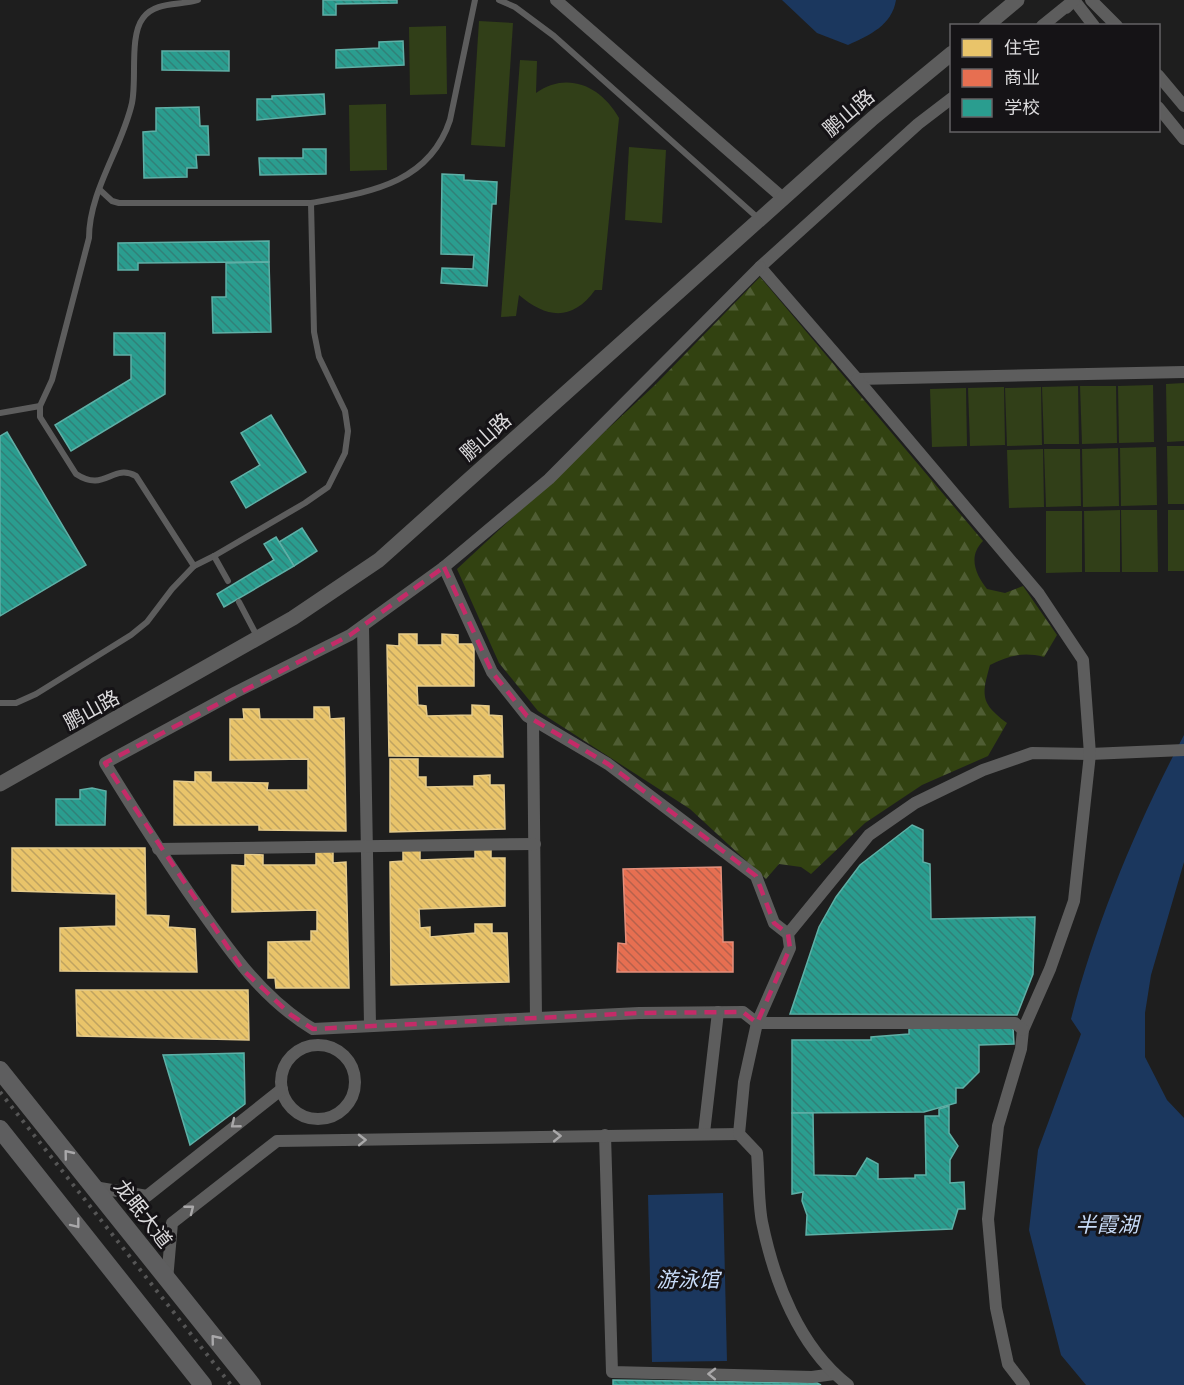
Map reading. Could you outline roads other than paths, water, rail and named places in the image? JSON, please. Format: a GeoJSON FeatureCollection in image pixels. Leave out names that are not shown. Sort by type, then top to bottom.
{"type":"FeatureCollection","features":[{"type":"Feature","properties":{"kind":"main road","name":"龙眠大道"},"geometry":{"type":"LineString","coordinates":[[0,1070],[252,1385]]}},
{"type":"Feature","properties":{"kind":"main road"},"geometry":{"type":"LineString","coordinates":[[0,1130],[203,1385]]}},
{"type":"Feature","properties":{"kind":"street"},"geometry":{"type":"LineString","coordinates":[[556,0],[783,198]]}},
{"type":"Feature","properties":{"kind":"street"},"geometry":{"type":"LineString","coordinates":[[988,24],[1017,0]]}},
{"type":"Feature","properties":{"kind":"street"},"geometry":{"type":"LineString","coordinates":[[1044,24],[1072,2],[1092,24]]}},
{"type":"Feature","properties":{"kind":"street"},"geometry":{"type":"LineString","coordinates":[[1096,2],[1116,24]]}},
{"type":"Feature","properties":{"kind":"street","name":"鹏山路"},"geometry":{"type":"LineString","coordinates":[[0,784],[258,638],[339,589],[379,560],[873,118],[950,55]]}},
{"type":"Feature","properties":{"kind":"street"},"geometry":{"type":"LineString","coordinates":[[1160,77],[1184,106]]}},
{"type":"Feature","properties":{"kind":"street"},"geometry":{"type":"LineString","coordinates":[[950,99],[918,124],[760,267],[549,479],[444,567],[350,635],[236,692],[105,763],[158,849],[243,970],[291,1015],[313,1029],[536,1018],[743,1012],[757,1023],[1016,1023],[1023,1030]]}},
{"type":"Feature","properties":{"kind":"street"},"geometry":{"type":"LineString","coordinates":[[1160,109],[1184,139]]}},
{"type":"Feature","properties":{"kind":"street"},"geometry":{"type":"LineString","coordinates":[[760,267],[1039,594],[1083,660],[1090,754],[1074,901],[1050,969],[1023,1030],[1021,1049],[998,1126],[988,1218],[996,1308],[1008,1364],[1023,1385]]}},
{"type":"Feature","properties":{"kind":"street"},"geometry":{"type":"LineString","coordinates":[[857,379],[1184,372]]}},
{"type":"Feature","properties":{"kind":"street"},"geometry":{"type":"LineString","coordinates":[[444,567],[492,672],[527,716],[608,764],[756,876],[774,922],[788,934],[790,948],[757,1023],[744,1082],[739,1134]]}},
{"type":"Feature","properties":{"kind":"street"},"geometry":{"type":"LineString","coordinates":[[363,626],[370,1025]]}},
{"type":"Feature","properties":{"kind":"street"},"geometry":{"type":"LineString","coordinates":[[533,720],[536,1018]]}},
{"type":"Feature","properties":{"kind":"street"},"geometry":{"type":"LineString","coordinates":[[788,934],[869,835],[915,803],[999,764],[1032,753],[1090,754],[1184,750]]}},
{"type":"Feature","properties":{"kind":"street"},"geometry":{"type":"LineString","coordinates":[[158,849],[535,844]]}},
{"type":"Feature","properties":{"kind":"street"},"geometry":{"type":"LineString","coordinates":[[704,1133],[718,1012]]}},
{"type":"Feature","properties":{"kind":"street"},"geometry":{"type":"LineString","coordinates":[[312,1045],[313,1029]]}},
{"type":"Feature","properties":{"kind":"street"},"geometry":{"type":"LineString","coordinates":[[312,1045],[335,1048],[345,1055],[356,1076],[351,1101],[343,1110],[331,1117],[319,1119],[295,1110],[286,1101],[282,1089],[285,1066],[291,1056],[312,1045]]}},
{"type":"Feature","properties":{"kind":"street"},"geometry":{"type":"LineString","coordinates":[[94,1187],[147,1196],[282,1089]]}},
{"type":"Feature","properties":{"kind":"street"},"geometry":{"type":"LineString","coordinates":[[319,1119],[319,1141]]}},
{"type":"Feature","properties":{"kind":"street"},"geometry":{"type":"LineString","coordinates":[[167,1280],[172,1223],[277,1142],[739,1134],[757,1153],[762,1221],[781,1286],[806,1339],[834,1374],[848,1385]]}},
{"type":"Feature","properties":{"kind":"street"},"geometry":{"type":"LineString","coordinates":[[605,1135],[612,1372],[812,1377],[834,1374]]}},
{"type":"Feature","properties":{"kind":"lane"},"geometry":{"type":"LineString","coordinates":[[194,566],[136,476],[128,472],[114,474],[100,482],[85,480],[76,474],[40,417],[40,406],[52,380],[89,238],[90,214],[127,128],[133,97],[136,36],[141,19],[149,11],[165,5],[198,0]]}},
{"type":"Feature","properties":{"kind":"lane"},"geometry":{"type":"LineString","coordinates":[[100,190],[112,201],[119,203],[311,203],[366,193],[405,177],[432,155],[444,139],[475,0]]}},
{"type":"Feature","properties":{"kind":"lane"},"geometry":{"type":"LineString","coordinates":[[499,0],[515,7],[554,36],[759,219]]}},
{"type":"Feature","properties":{"kind":"lane"},"geometry":{"type":"LineString","coordinates":[[0,703],[16,703],[36,693],[131,635],[147,622],[171,588],[194,566],[305,503],[328,487],[345,453],[348,431],[345,411],[319,357],[314,332],[311,203]]}},
{"type":"Feature","properties":{"kind":"lane"},"geometry":{"type":"LineString","coordinates":[[0,413],[40,406]]}},
{"type":"Feature","properties":{"kind":"lane"},"geometry":{"type":"LineString","coordinates":[[214,556],[228,581]]}},
{"type":"Feature","properties":{"kind":"lane"},"geometry":{"type":"LineString","coordinates":[[239,602],[258,638]]}},
{"type":"Feature","properties":{"kind":"water"},"geometry":{"type":"Polygon","coordinates":[[[782,0],[896,0],[894,9],[885,23],[872,33],[848,45],[817,33],[782,0]]]}},
{"type":"Feature","properties":{"kind":"water","name":"半霞湖"},"geometry":{"type":"Polygon","coordinates":[[[1184,735],[1184,862],[1151,975],[1145,1013],[1145,1057],[1167,1100],[1184,1118],[1184,1385],[1086,1385],[1061,1355],[1029,1230],[1038,1150],[1081,1034],[1071,1019],[1105,910],[1134,838],[1184,735]]]}},
{"type":"Feature","properties":{"kind":"water","name":"游泳馆"},"geometry":{"type":"Polygon","coordinates":[[[723,1193],[727,1361],[652,1362],[648,1195],[723,1193]]]}},
{"type":"Feature","properties":{"kind":"railway"},"geometry":{"type":"LineString","coordinates":[[0,1092],[231,1385]]}}]}
